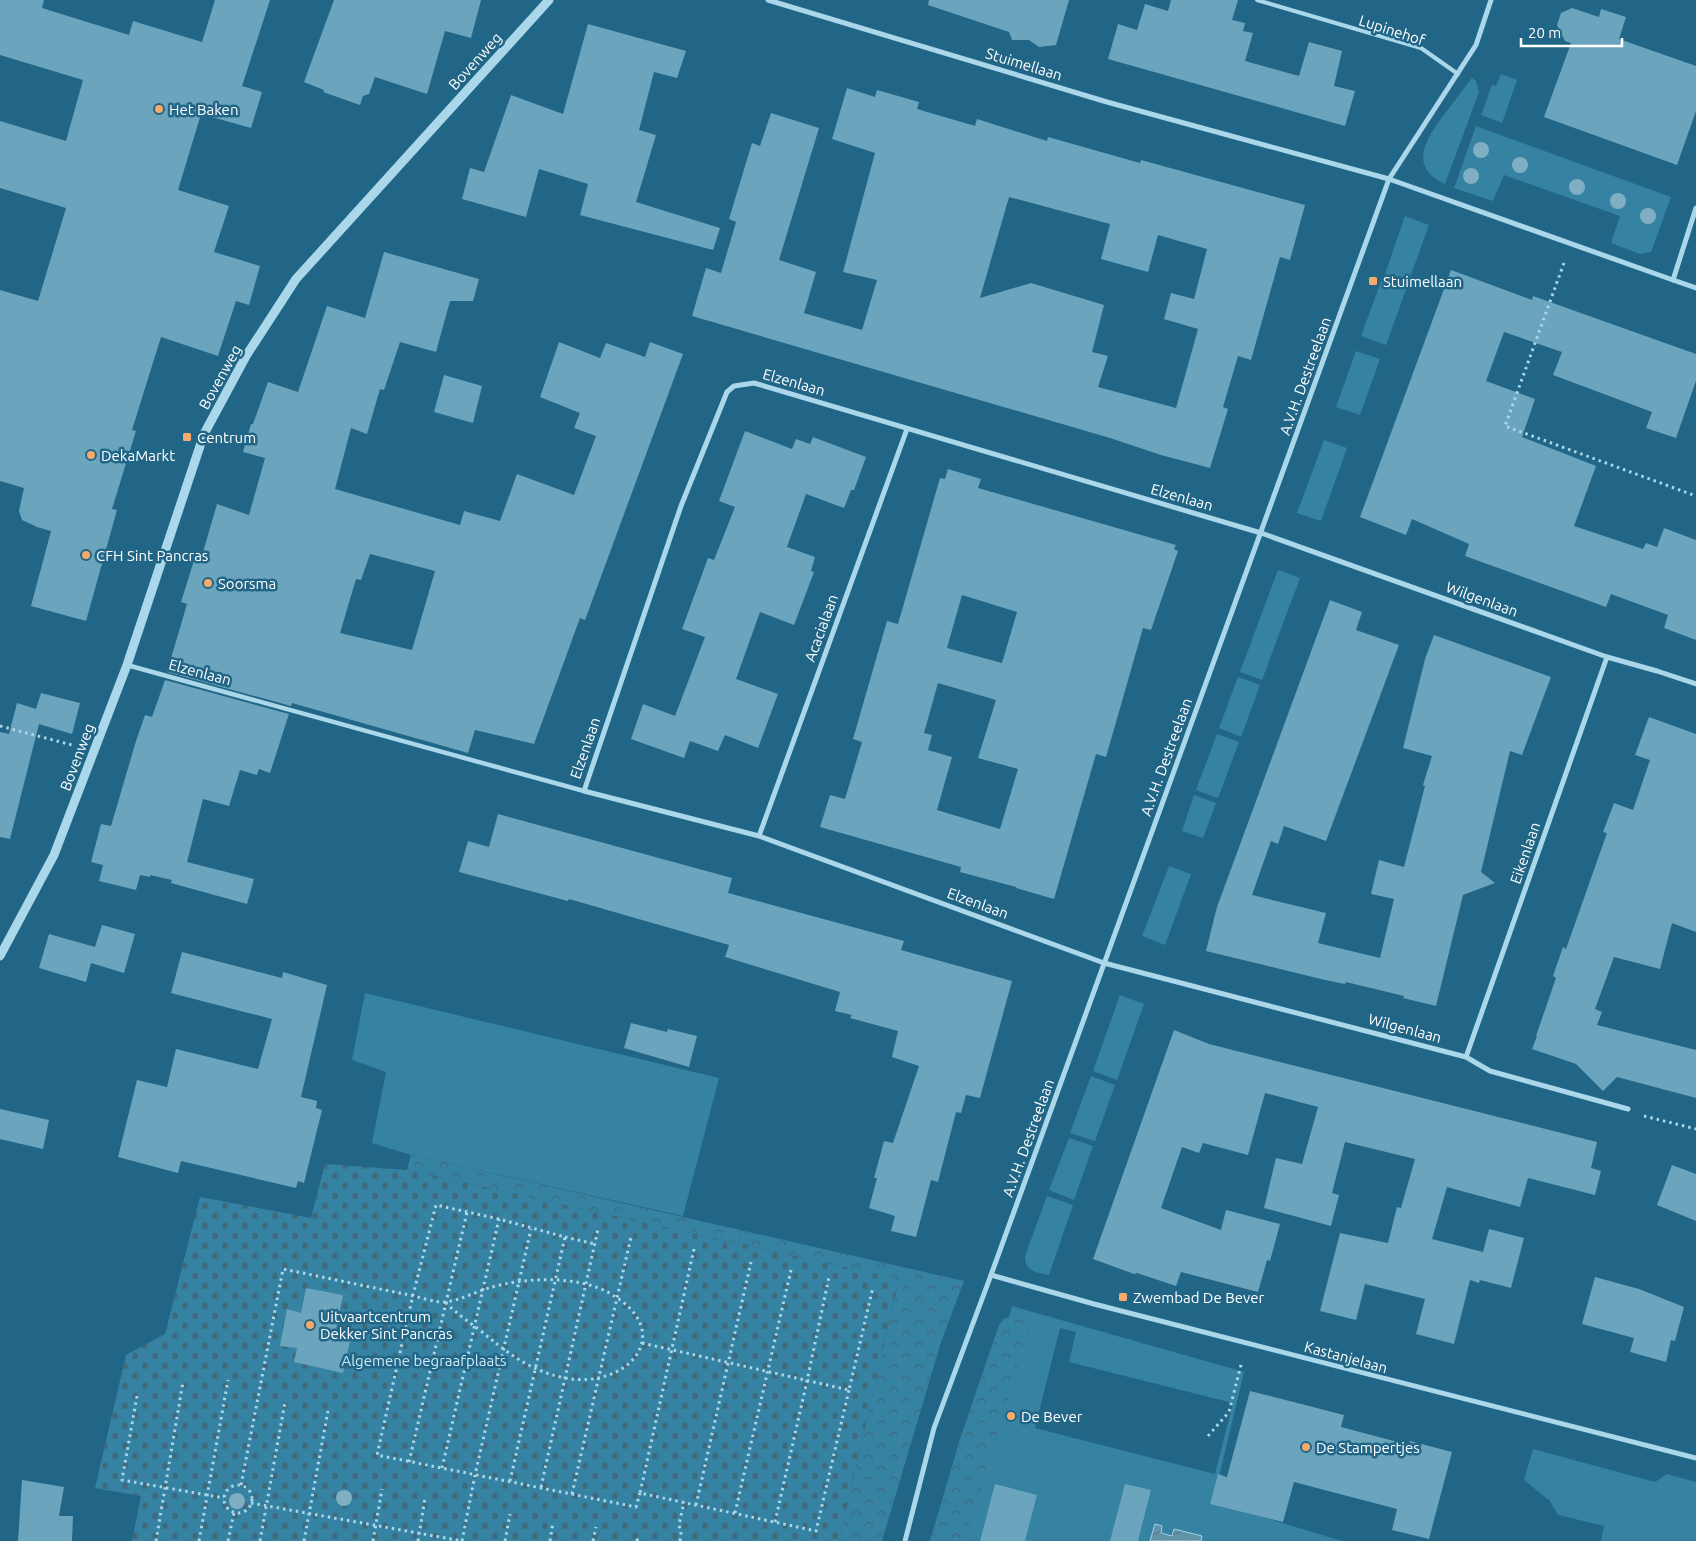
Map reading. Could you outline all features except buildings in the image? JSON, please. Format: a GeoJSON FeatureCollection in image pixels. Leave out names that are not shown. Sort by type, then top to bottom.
{"type":"FeatureCollection","features":[{"type":"Feature","properties":{"kind":"street","name":"Bovenweg"},"geometry":{"type":"LineString","coordinates":[[0,956],[54,855],[127,665],[204,434],[246,356],[296,279],[549,0]]}},
{"type":"Feature","properties":{"kind":"street","name":"Stuimellaan"},"geometry":{"type":"LineString","coordinates":[[768,0],[1107,102],[1389,180],[1696,288]]}},
{"type":"Feature","properties":{"kind":"street","name":"A.V.H. Destreelaan"},"geometry":{"type":"LineString","coordinates":[[905,1541],[934,1428],[992,1275],[1389,180],[1476,45],[1491,0]]}},
{"type":"Feature","properties":{"kind":"street"},"geometry":{"type":"LineString","coordinates":[[1673,280],[1696,208]]}},
{"type":"Feature","properties":{"kind":"street","name":"Elzenlaan"},"geometry":{"type":"LineString","coordinates":[[584,791],[681,506],[727,392],[734,386],[754,383],[1262,533]]}},
{"type":"Feature","properties":{"kind":"street","name":"Acacialaan"},"geometry":{"type":"LineString","coordinates":[[759,836],[907,429]]}},
{"type":"Feature","properties":{"kind":"street","name":"Wilgenlaan"},"geometry":{"type":"LineString","coordinates":[[1262,533],[1607,657],[1696,684]]}},
{"type":"Feature","properties":{"kind":"street","name":"Eikenlaan"},"geometry":{"type":"LineString","coordinates":[[1466,1057],[1607,657]]}},
{"type":"Feature","properties":{"kind":"street","name":"Elzenlaan"},"geometry":{"type":"LineString","coordinates":[[127,665],[584,791],[759,836],[1104,962]]}},
{"type":"Feature","properties":{"kind":"street","name":"Wilgenlaan"},"geometry":{"type":"LineString","coordinates":[[1104,962],[1466,1057],[1490,1071],[1628,1108]]}},
{"type":"Feature","properties":{"kind":"street","name":"Kastanjelaan"},"geometry":{"type":"LineString","coordinates":[[992,1275],[1246,1344],[1696,1458]]}},
{"type":"Feature","properties":{"kind":"lane","name":"Lupinehof"},"geometry":{"type":"LineString","coordinates":[[1257,0],[1421,48],[1458,74]]}},
{"type":"Feature","properties":{"kind":"path"},"geometry":{"type":"LineString","coordinates":[[1570,244],[1505,426],[1696,496]]}},
{"type":"Feature","properties":{"kind":"path"},"geometry":{"type":"LineString","coordinates":[[0,726],[95,751]]}},
{"type":"Feature","properties":{"kind":"path"},"geometry":{"type":"LineString","coordinates":[[1628,1108],[1642,1116],[1696,1129]]}},
{"type":"Feature","properties":{"kind":"path"},"geometry":{"type":"LineString","coordinates":[[595,1244],[436,1204],[377,1455],[636,1507],[694,1249]]}},
{"type":"Feature","properties":{"kind":"path"},"geometry":{"type":"LineString","coordinates":[[409,1462],[467,1212]]}},
{"type":"Feature","properties":{"kind":"path"},"geometry":{"type":"LineString","coordinates":[[442,1468],[499,1219]]}},
{"type":"Feature","properties":{"kind":"path"},"geometry":{"type":"LineString","coordinates":[[252,1503],[462,1541],[475,1474],[531,1229]]}},
{"type":"Feature","properties":{"kind":"path"},"geometry":{"type":"LineString","coordinates":[[541,1488],[598,1229]]}},
{"type":"Feature","properties":{"kind":"path"},"geometry":{"type":"LineString","coordinates":[[572,1494],[631,1236]]}},
{"type":"Feature","properties":{"kind":"path"},"geometry":{"type":"LineString","coordinates":[[510,1481],[565,1237]]}},
{"type":"Feature","properties":{"kind":"path"},"geometry":{"type":"LineString","coordinates":[[696,1505],[751,1262]]}},
{"type":"Feature","properties":{"kind":"path"},"geometry":{"type":"LineString","coordinates":[[240,1485],[282,1269],[445,1302],[483,1290],[536,1279],[586,1284],[602,1288],[632,1310],[640,1321],[642,1343],[638,1355],[630,1364],[608,1377],[587,1380],[565,1378],[535,1368],[509,1355],[445,1302]]}},
{"type":"Feature","properties":{"kind":"path"},"geometry":{"type":"LineString","coordinates":[[735,1513],[791,1270]]}},
{"type":"Feature","properties":{"kind":"path"},"geometry":{"type":"LineString","coordinates":[[775,1522],[808,1381],[829,1278]]}},
{"type":"Feature","properties":{"kind":"path"},"geometry":{"type":"LineString","coordinates":[[640,1493],[816,1531],[873,1287]]}},
{"type":"Feature","properties":{"kind":"path"},"geometry":{"type":"LineString","coordinates":[[642,1343],[850,1390]]}},
{"type":"Feature","properties":{"kind":"path"},"geometry":{"type":"LineString","coordinates":[[1208,1436],[1229,1412],[1246,1344]]}},
{"type":"Feature","properties":{"kind":"path"},"geometry":{"type":"LineString","coordinates":[[200,1541],[228,1380]]}},
{"type":"Feature","properties":{"kind":"path"},"geometry":{"type":"LineString","coordinates":[[156,1541],[183,1382]]}},
{"type":"Feature","properties":{"kind":"path"},"geometry":{"type":"LineString","coordinates":[[137,1396],[122,1480],[224,1498]]}},
{"type":"Feature","properties":{"kind":"path"},"geometry":{"type":"LineString","coordinates":[[260,1541],[285,1402]]}},
{"type":"Feature","properties":{"kind":"path"},"geometry":{"type":"LineString","coordinates":[[304,1541],[328,1410]]}},
{"type":"Feature","properties":{"kind":"path"},"geometry":{"type":"LineString","coordinates":[[236,1485],[240,1485],[251,1494],[252,1503],[247,1510],[234,1513],[226,1507],[224,1498],[228,1490],[236,1485]]}},
{"type":"Feature","properties":{"kind":"path"},"geometry":{"type":"LineString","coordinates":[[373,1541],[382,1489]]}},
{"type":"Feature","properties":{"kind":"path"},"geometry":{"type":"LineString","coordinates":[[418,1541],[425,1498]]}},
{"type":"Feature","properties":{"kind":"path"},"geometry":{"type":"LineString","coordinates":[[680,1541],[680,1525],[684,1502]]}},
{"type":"Feature","properties":{"kind":"path"},"geometry":{"type":"LineString","coordinates":[[228,1541],[234,1513]]}},
{"type":"Feature","properties":{"kind":"path"},"geometry":{"type":"LineString","coordinates":[[505,1541],[510,1514]]}},
{"type":"Feature","properties":{"kind":"path"},"geometry":{"type":"LineString","coordinates":[[550,1541],[553,1522]]}},
{"type":"Feature","properties":{"kind":"path"},"geometry":{"type":"LineString","coordinates":[[593,1541],[596,1527]]}},
{"type":"Feature","properties":{"kind":"green space"},"geometry":{"type":"Polygon","coordinates":[[[1501,74],[1517,80],[1502,123],[1481,115],[1492,85],[1496,86],[1501,74]]]}},
{"type":"Feature","properties":{"kind":"green space"},"geometry":{"type":"Polygon","coordinates":[[[1472,78],[1476,81],[1479,92],[1445,184],[1433,177],[1426,169],[1423,160],[1424,150],[1433,131],[1472,78]]]}},
{"type":"Feature","properties":{"kind":"green space"},"geometry":{"type":"Polygon","coordinates":[[[1476,126],[1671,197],[1651,252],[1640,254],[1611,243],[1620,216],[1504,175],[1493,201],[1454,188],[1476,126]]]}},
{"type":"Feature","properties":{"kind":"green space"},"geometry":{"type":"Polygon","coordinates":[[[1405,216],[1429,225],[1408,283],[1385,274],[1405,216]]]}},
{"type":"Feature","properties":{"kind":"green space"},"geometry":{"type":"Polygon","coordinates":[[[1382,279],[1407,287],[1386,345],[1361,336],[1382,279]]]}},
{"type":"Feature","properties":{"kind":"green space"},"geometry":{"type":"Polygon","coordinates":[[[1356,351],[1380,359],[1360,415],[1336,407],[1356,351]]]}},
{"type":"Feature","properties":{"kind":"green space"},"geometry":{"type":"Polygon","coordinates":[[[1324,440],[1347,448],[1321,521],[1297,513],[1324,440]]]}},
{"type":"Feature","properties":{"kind":"green space"},"geometry":{"type":"Polygon","coordinates":[[[1278,570],[1300,578],[1262,680],[1240,672],[1278,570]]]}},
{"type":"Feature","properties":{"kind":"green space"},"geometry":{"type":"Polygon","coordinates":[[[1238,677],[1260,685],[1241,737],[1219,728],[1238,677]]]}},
{"type":"Feature","properties":{"kind":"green space"},"geometry":{"type":"Polygon","coordinates":[[[1217,734],[1239,742],[1218,798],[1196,790],[1217,734]]]}},
{"type":"Feature","properties":{"kind":"green space"},"geometry":{"type":"Polygon","coordinates":[[[1194,795],[1216,803],[1203,838],[1182,831],[1194,795]]]}},
{"type":"Feature","properties":{"kind":"green space"},"geometry":{"type":"Polygon","coordinates":[[[1169,866],[1191,874],[1165,945],[1142,936],[1169,866]]]}},
{"type":"Feature","properties":{"kind":"green space"},"geometry":{"type":"Polygon","coordinates":[[[365,993],[719,1078],[683,1216],[411,1155],[372,1143],[386,1072],[352,1060],[365,993]]]}},
{"type":"Feature","properties":{"kind":"green space"},"geometry":{"type":"Polygon","coordinates":[[[1120,995],[1144,1004],[1117,1080],[1093,1071],[1120,995]]]}},
{"type":"Feature","properties":{"kind":"green space"},"geometry":{"type":"Polygon","coordinates":[[[1091,1076],[1115,1085],[1095,1141],[1070,1133],[1091,1076]]]}},
{"type":"Feature","properties":{"kind":"green space"},"geometry":{"type":"Polygon","coordinates":[[[1069,1138],[1093,1146],[1074,1200],[1049,1190],[1069,1138]]]}},
{"type":"Feature","properties":{"kind":"green space"},"geometry":{"type":"Polygon","coordinates":[[[411,1155],[964,1281],[941,1342],[882,1541],[839,1541],[899,1279],[407,1170],[411,1155]]]}},
{"type":"Feature","properties":{"kind":"green space","name":"Algemene begraafplaats"},"geometry":{"type":"Polygon","coordinates":[[[325,1164],[407,1170],[899,1279],[839,1541],[132,1541],[141,1496],[95,1488],[126,1355],[165,1334],[200,1197],[311,1218],[325,1164]]]}},
{"type":"Feature","properties":{"kind":"green space"},"geometry":{"type":"Polygon","coordinates":[[[1047,1196],[1073,1205],[1049,1275],[1032,1270],[1025,1261],[1025,1256],[1047,1196]]]}},
{"type":"Feature","properties":{"kind":"green space","name":"De Bever"},"geometry":{"type":"Polygon","coordinates":[[[1012,1306],[1244,1372],[1213,1502],[1342,1541],[1201,1541],[1202,1537],[1174,1529],[1172,1536],[1160,1533],[1155,1524],[1150,1541],[952,1541],[1012,1306]],[[1060,1328],[1035,1428],[1215,1474],[1233,1403],[1069,1362],[1076,1332],[1060,1328]]]}},
{"type":"Feature","properties":{"kind":"green space"},"geometry":{"type":"Polygon","coordinates":[[[1011,1316],[1033,1319],[965,1541],[930,1541],[960,1439],[999,1325],[1004,1319],[1011,1316]]]}},
{"type":"Feature","properties":{"kind":"green space"},"geometry":{"type":"Polygon","coordinates":[[[1533,1449],[1655,1482],[1667,1474],[1696,1482],[1696,1541],[1601,1541],[1604,1526],[1558,1515],[1550,1501],[1524,1480],[1533,1449]]]}},
{"type":"Feature","properties":{"kind":"water"},"geometry":{"type":"Polygon","coordinates":[[[1155,1524],[1162,1526],[1161,1533],[1172,1536],[1174,1529],[1202,1536],[1201,1541],[1150,1541],[1155,1524]]]}},
{"type":"Feature","properties":{"kind":"place","name":"Het Baken"},"geometry":{"type":"Point","coordinates":[159,109]}},
{"type":"Feature","properties":{"kind":"place","name":"Stuimellaan"},"geometry":{"type":"Point","coordinates":[1373,281]}},
{"type":"Feature","properties":{"kind":"place","name":"Centrum"},"geometry":{"type":"Point","coordinates":[187,437]}},
{"type":"Feature","properties":{"kind":"place","name":"DekaMarkt"},"geometry":{"type":"Point","coordinates":[91,455]}},
{"type":"Feature","properties":{"kind":"place","name":"CFH Sint Pancras"},"geometry":{"type":"Point","coordinates":[86,555]}},
{"type":"Feature","properties":{"kind":"place","name":"Soorsma"},"geometry":{"type":"Point","coordinates":[208,583]}},
{"type":"Feature","properties":{"kind":"place","name":"Zwembad De Bever"},"geometry":{"type":"Point","coordinates":[1123,1297]}},
{"type":"Feature","properties":{"kind":"place","name":"Uitvaartcentrum Dekker Sint Pancras"},"geometry":{"type":"Point","coordinates":[310,1325]}},
{"type":"Feature","properties":{"kind":"place","name":"De Bever"},"geometry":{"type":"Point","coordinates":[1011,1416]}},
{"type":"Feature","properties":{"kind":"place","name":"De Stampertjes"},"geometry":{"type":"Point","coordinates":[1306,1447]}}]}
